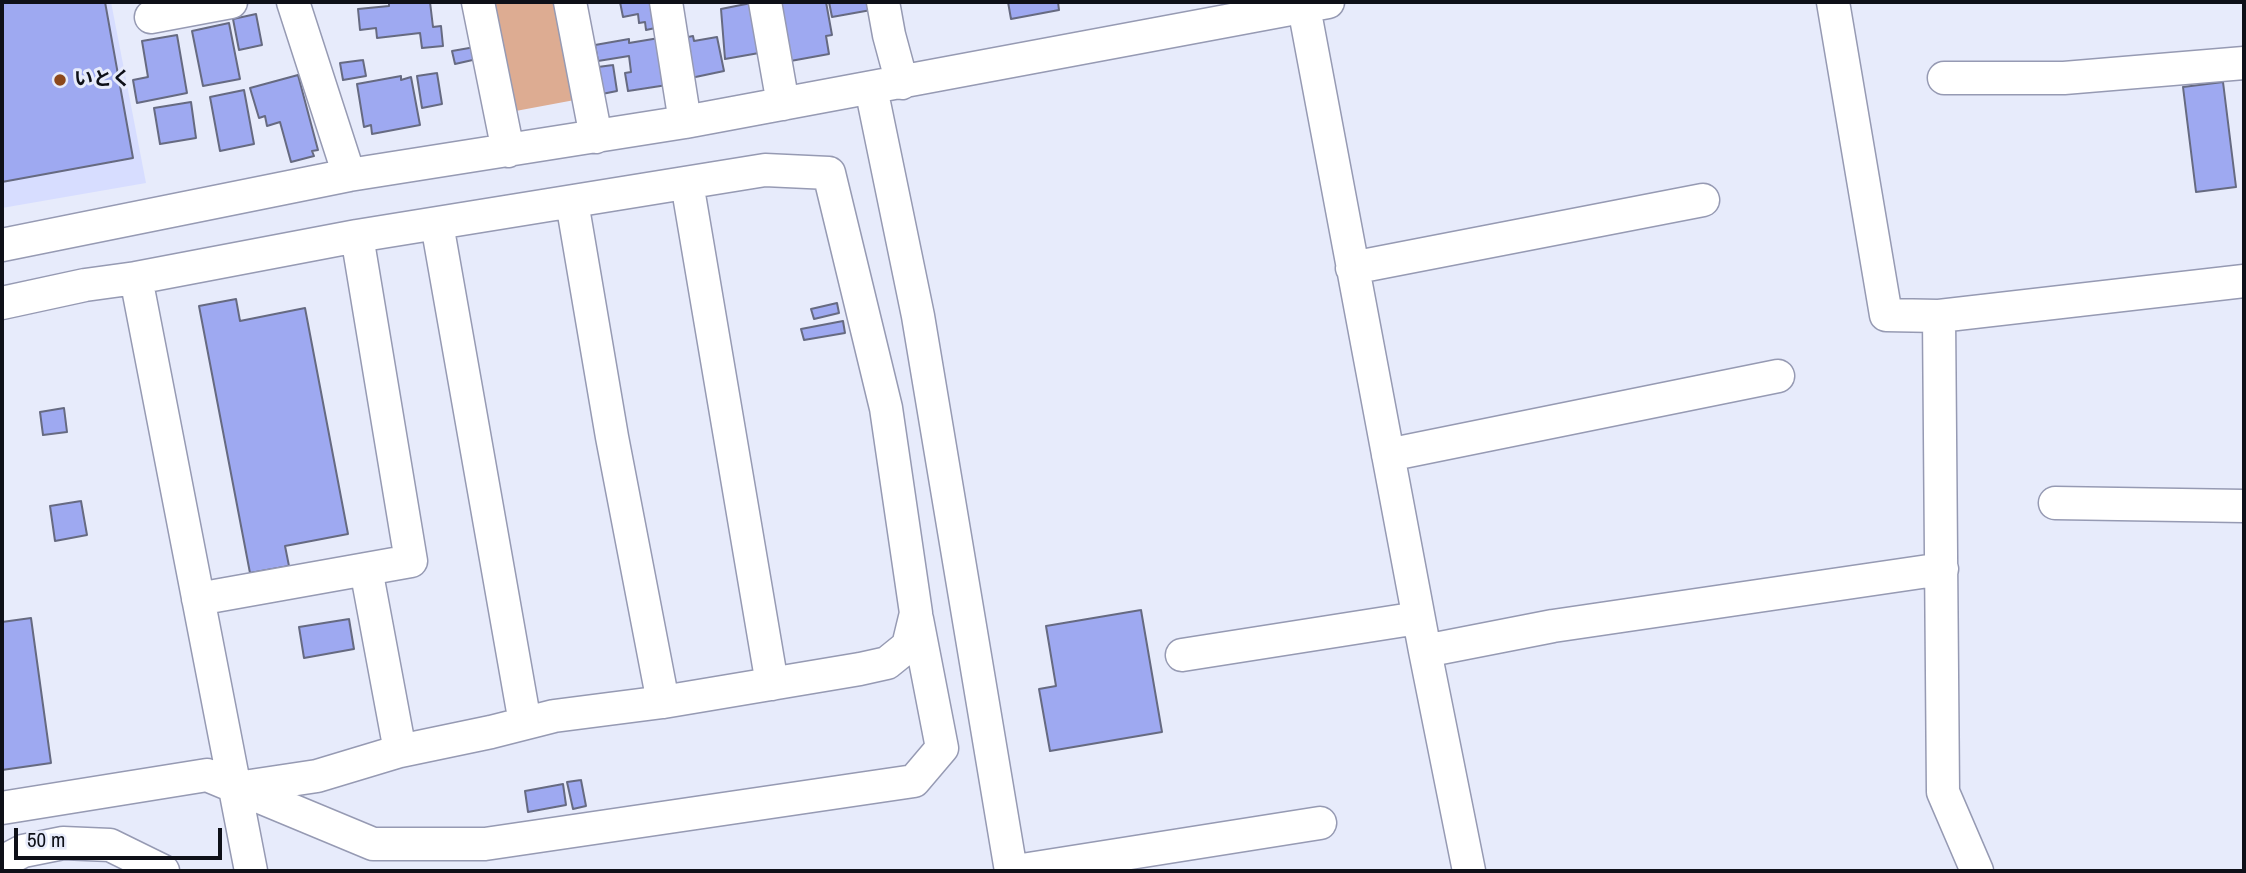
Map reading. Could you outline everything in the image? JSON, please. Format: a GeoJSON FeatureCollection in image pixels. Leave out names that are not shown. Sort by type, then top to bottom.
{"type":"FeatureCollection","features":[{"type":"Feature","properties":{"kind":"street"},"geometry":{"type":"LineString","coordinates":[[151,17],[231,2]]}},
{"type":"Feature","properties":{"kind":"street"},"geometry":{"type":"LineString","coordinates":[[293,2],[349,175]]}},
{"type":"Feature","properties":{"kind":"street"},"geometry":{"type":"LineString","coordinates":[[478,2],[508,151]]}},
{"type":"Feature","properties":{"kind":"street"},"geometry":{"type":"LineString","coordinates":[[570,2],[596,137]]}},
{"type":"Feature","properties":{"kind":"street"},"geometry":{"type":"LineString","coordinates":[[666,2],[685,122]]}},
{"type":"Feature","properties":{"kind":"street"},"geometry":{"type":"LineString","coordinates":[[765,2],[783,104]]}},
{"type":"Feature","properties":{"kind":"street"},"geometry":{"type":"LineString","coordinates":[[883,2],[902,83]]}},
{"type":"Feature","properties":{"kind":"street"},"geometry":{"type":"LineString","coordinates":[[1833,2],[1886,315],[1939,316],[2244,281]]}},
{"type":"Feature","properties":{"kind":"street"},"geometry":{"type":"LineString","coordinates":[[2,245],[349,175],[685,122],[902,83],[1312,3],[1352,268],[1469,871]]}},
{"type":"Feature","properties":{"kind":"street"},"geometry":{"type":"LineString","coordinates":[[1944,78],[2064,78],[2244,63]]}},
{"type":"Feature","properties":{"kind":"street"},"geometry":{"type":"LineString","coordinates":[[871,88],[918,316],[1014,871],[1320,823]]}},
{"type":"Feature","properties":{"kind":"street"},"geometry":{"type":"LineString","coordinates":[[2,303],[86,285],[357,236],[765,170],[829,173],[886,408],[916,613],[942,748],[914,781],[485,844],[373,844],[206,775],[2,808]]}},
{"type":"Feature","properties":{"kind":"street"},"geometry":{"type":"LineString","coordinates":[[687,183],[772,684]]}},
{"type":"Feature","properties":{"kind":"street"},"geometry":{"type":"LineString","coordinates":[[1352,268],[1703,200]]}},
{"type":"Feature","properties":{"kind":"street"},"geometry":{"type":"LineString","coordinates":[[572,202],[612,437],[663,702]]}},
{"type":"Feature","properties":{"kind":"street"},"geometry":{"type":"LineString","coordinates":[[437,223],[525,723]]}},
{"type":"Feature","properties":{"kind":"street"},"geometry":{"type":"LineString","coordinates":[[198,600],[411,561],[357,236]]}},
{"type":"Feature","properties":{"kind":"street"},"geometry":{"type":"LineString","coordinates":[[136,278],[251,871]]}},
{"type":"Feature","properties":{"kind":"street"},"geometry":{"type":"LineString","coordinates":[[1939,316],[1943,792],[1977,871]]}},
{"type":"Feature","properties":{"kind":"street"},"geometry":{"type":"LineString","coordinates":[[1388,455],[1778,376]]}},
{"type":"Feature","properties":{"kind":"street"},"geometry":{"type":"LineString","coordinates":[[2055,503],[2244,506]]}},
{"type":"Feature","properties":{"kind":"street"},"geometry":{"type":"LineString","coordinates":[[366,569],[400,751]]}},
{"type":"Feature","properties":{"kind":"street"},"geometry":{"type":"LineString","coordinates":[[1425,651],[1553,626],[1942,569]]}},
{"type":"Feature","properties":{"kind":"street"},"geometry":{"type":"LineString","coordinates":[[237,788],[317,776],[400,751],[554,716],[663,702],[887,663],[908,646],[916,613]]}},
{"type":"Feature","properties":{"kind":"street"},"geometry":{"type":"LineString","coordinates":[[1182,655],[1418,618]]}},
{"type":"Feature","properties":{"kind":"street"},"geometry":{"type":"LineString","coordinates":[[2,862],[23,851],[63,843],[110,845],[163,871]]}},
{"type":"Feature","properties":{"kind":"shaded area","name":"いとく"},"geometry":{"type":"Polygon","coordinates":[[[2,2],[111,2],[146,183],[2,208],[2,2]]]}},
{"type":"Feature","properties":{"kind":"shaded area"},"geometry":{"type":"Polygon","coordinates":[[[485,2],[563,2],[580,99],[505,113],[485,2]]]}},
{"type":"Feature","properties":{"kind":"building","name":"いとく"},"geometry":{"type":"Polygon","coordinates":[[[2,2],[105,2],[133,158],[2,182],[2,2]]]}},
{"type":"Feature","properties":{"kind":"building"},"geometry":{"type":"Polygon","coordinates":[[[389,2],[430,2],[433,27],[441,26],[443,46],[422,48],[420,33],[377,38],[376,28],[360,30],[358,9],[389,6],[389,2]]]}},
{"type":"Feature","properties":{"kind":"building"},"geometry":{"type":"Polygon","coordinates":[[[620,2],[655,2],[660,27],[646,30],[645,22],[639,23],[638,14],[623,17],[620,2]]]}},
{"type":"Feature","properties":{"kind":"building"},"geometry":{"type":"Polygon","coordinates":[[[774,2],[826,2],[832,35],[826,36],[829,54],[785,62],[774,2]]]}},
{"type":"Feature","properties":{"kind":"building"},"geometry":{"type":"Polygon","coordinates":[[[829,2],[870,2],[871,10],[832,17],[829,2]]]}},
{"type":"Feature","properties":{"kind":"building"},"geometry":{"type":"Polygon","coordinates":[[[1008,2],[1058,2],[1059,10],[1011,19],[1008,2]]]}},
{"type":"Feature","properties":{"kind":"building"},"geometry":{"type":"Polygon","coordinates":[[[751,3],[759,53],[725,59],[721,9],[751,3]]]}},
{"type":"Feature","properties":{"kind":"building"},"geometry":{"type":"Polygon","coordinates":[[[256,14],[262,45],[239,50],[233,19],[256,14]]]}},
{"type":"Feature","properties":{"kind":"building"},"geometry":{"type":"Polygon","coordinates":[[[229,23],[240,79],[203,86],[192,31],[229,23]]]}},
{"type":"Feature","properties":{"kind":"building"},"geometry":{"type":"Polygon","coordinates":[[[177,35],[187,93],[137,103],[133,80],[148,77],[142,41],[177,35]]]}},
{"type":"Feature","properties":{"kind":"building"},"geometry":{"type":"Polygon","coordinates":[[[693,36],[694,41],[717,37],[724,71],[686,79],[678,39],[693,36]]]}},
{"type":"Feature","properties":{"kind":"building"},"geometry":{"type":"Polygon","coordinates":[[[659,38],[667,85],[628,91],[625,73],[631,72],[629,56],[598,61],[595,45],[629,39],[629,43],[659,38]]]}},
{"type":"Feature","properties":{"kind":"building"},"geometry":{"type":"Polygon","coordinates":[[[475,47],[477,59],[455,64],[452,51],[475,47]]]}},
{"type":"Feature","properties":{"kind":"building"},"geometry":{"type":"Polygon","coordinates":[[[363,60],[366,76],[343,80],[340,63],[363,60]]]}},
{"type":"Feature","properties":{"kind":"building"},"geometry":{"type":"Polygon","coordinates":[[[613,65],[617,91],[602,94],[598,67],[613,65]]]}},
{"type":"Feature","properties":{"kind":"building"},"geometry":{"type":"Polygon","coordinates":[[[437,73],[442,104],[422,108],[417,76],[437,73]]]}},
{"type":"Feature","properties":{"kind":"building"},"geometry":{"type":"Polygon","coordinates":[[[298,75],[318,150],[312,151],[314,156],[291,162],[280,122],[267,126],[265,116],[259,118],[250,88],[298,75]]]}},
{"type":"Feature","properties":{"kind":"building"},"geometry":{"type":"Polygon","coordinates":[[[401,76],[401,80],[411,77],[420,125],[372,134],[371,125],[364,127],[357,84],[401,76]]]}},
{"type":"Feature","properties":{"kind":"building"},"geometry":{"type":"Polygon","coordinates":[[[2223,82],[2236,187],[2196,192],[2183,87],[2223,82]]]}},
{"type":"Feature","properties":{"kind":"building"},"geometry":{"type":"Polygon","coordinates":[[[244,90],[254,144],[220,151],[210,97],[244,90]]]}},
{"type":"Feature","properties":{"kind":"building"},"geometry":{"type":"Polygon","coordinates":[[[191,102],[196,138],[160,144],[154,108],[191,102]]]}},
{"type":"Feature","properties":{"kind":"building"},"geometry":{"type":"Polygon","coordinates":[[[236,299],[240,321],[305,308],[348,534],[285,546],[289,566],[250,573],[199,306],[236,299]]]}},
{"type":"Feature","properties":{"kind":"building"},"geometry":{"type":"Polygon","coordinates":[[[837,303],[839,313],[814,319],[811,309],[837,303]]]}},
{"type":"Feature","properties":{"kind":"building"},"geometry":{"type":"Polygon","coordinates":[[[843,321],[845,333],[804,340],[801,329],[843,321]]]}},
{"type":"Feature","properties":{"kind":"building"},"geometry":{"type":"Polygon","coordinates":[[[64,408],[67,432],[43,435],[40,412],[64,408]]]}},
{"type":"Feature","properties":{"kind":"building"},"geometry":{"type":"Polygon","coordinates":[[[81,501],[87,535],[55,541],[50,506],[81,501]]]}},
{"type":"Feature","properties":{"kind":"building"},"geometry":{"type":"Polygon","coordinates":[[[1141,610],[1162,732],[1050,751],[1039,689],[1056,686],[1046,626],[1141,610]]]}},
{"type":"Feature","properties":{"kind":"building"},"geometry":{"type":"Polygon","coordinates":[[[31,618],[51,763],[2,770],[2,622],[31,618]]]}},
{"type":"Feature","properties":{"kind":"building"},"geometry":{"type":"Polygon","coordinates":[[[349,619],[354,649],[304,658],[299,627],[349,619]]]}},
{"type":"Feature","properties":{"kind":"building"},"geometry":{"type":"Polygon","coordinates":[[[581,780],[586,806],[573,809],[567,782],[581,780]]]}},
{"type":"Feature","properties":{"kind":"building"},"geometry":{"type":"Polygon","coordinates":[[[563,784],[566,805],[528,812],[525,791],[563,784]]]}},
{"type":"Feature","properties":{"kind":"place","name":"いとく"},"geometry":{"type":"Point","coordinates":[60,80]}}]}
